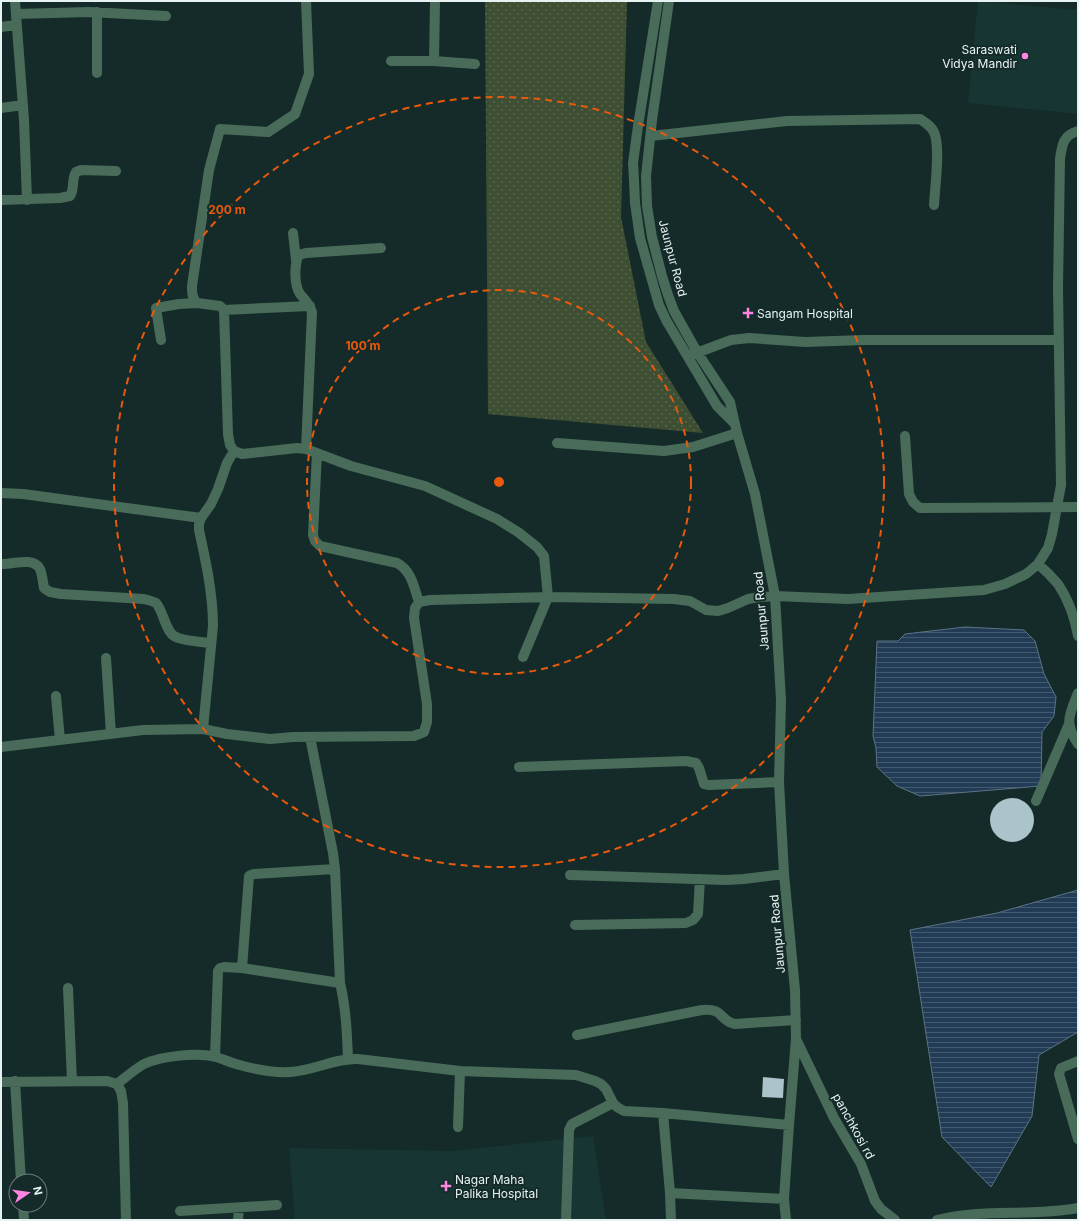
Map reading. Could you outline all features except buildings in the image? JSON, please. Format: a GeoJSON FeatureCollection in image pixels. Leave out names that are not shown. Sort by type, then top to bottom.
{"type":"FeatureCollection","features":[{"type":"Feature","properties":{"kind":"street"},"geometry":{"type":"LineString","coordinates":[[15,1],[24,120],[27,200]]}},
{"type":"Feature","properties":{"kind":"street"},"geometry":{"type":"LineString","coordinates":[[197,303],[193,300],[192,286],[209,170],[220,129],[268,132],[295,114],[309,74],[306,1]]}},
{"type":"Feature","properties":{"kind":"street"},"geometry":{"type":"LineString","coordinates":[[434,61],[435,1]]}},
{"type":"Feature","properties":{"kind":"street"},"geometry":{"type":"LineString","coordinates":[[557,443],[664,451],[693,447],[736,428],[717,406],[666,320],[659,305],[640,238],[635,203],[633,169],[638,126],[658,1]]}},
{"type":"Feature","properties":{"kind":"street","name":"Jaunpur Road"},"geometry":{"type":"LineString","coordinates":[[669,1],[646,176],[647,206],[652,237],[674,311],[697,352],[730,402],[755,494],[775,596],[781,700],[779,782],[784,874],[795,990],[796,1020],[796,1039],[784,1199],[786,1220]]}},
{"type":"Feature","properties":{"kind":"street"},"geometry":{"type":"LineString","coordinates":[[16,14],[97,12],[166,16]]}},
{"type":"Feature","properties":{"kind":"street"},"geometry":{"type":"LineString","coordinates":[[97,12],[97,73]]}},
{"type":"Feature","properties":{"kind":"street"},"geometry":{"type":"LineString","coordinates":[[1,27],[16,25]]}},
{"type":"Feature","properties":{"kind":"street"},"geometry":{"type":"LineString","coordinates":[[391,61],[434,61],[475,64]]}},
{"type":"Feature","properties":{"kind":"street"},"geometry":{"type":"LineString","coordinates":[[1,108],[23,105]]}},
{"type":"Feature","properties":{"kind":"street"},"geometry":{"type":"LineString","coordinates":[[651,136],[787,121],[920,119],[928,124],[935,134],[937,148],[934,205]]}},
{"type":"Feature","properties":{"kind":"street"},"geometry":{"type":"LineString","coordinates":[[419,602],[449,599],[548,597],[674,600],[690,601],[706,610],[718,611],[748,599],[760,597],[775,596],[848,599],[984,590],[1005,584],[1026,574],[1038,564],[1048,548],[1061,485],[1058,288],[1060,159],[1062,143],[1072,133],[1078,132]]}},
{"type":"Feature","properties":{"kind":"street"},"geometry":{"type":"LineString","coordinates":[[1,200],[27,200],[70,196],[72,193],[73,176],[76,172],[81,170],[116,171]]}},
{"type":"Feature","properties":{"kind":"street"},"geometry":{"type":"LineString","coordinates":[[294,233],[297,288],[310,306],[312,312],[306,449]]}},
{"type":"Feature","properties":{"kind":"street"},"geometry":{"type":"LineString","coordinates":[[296,260],[299,255],[306,253],[381,248]]}},
{"type":"Feature","properties":{"kind":"street"},"geometry":{"type":"LineString","coordinates":[[161,340],[156,308],[197,303],[220,306],[224,310],[228,434],[230,445],[234,452],[242,454],[297,448],[306,449],[351,466],[425,486],[497,519],[518,532],[537,547],[544,556],[548,597],[523,657]]}},
{"type":"Feature","properties":{"kind":"street"},"geometry":{"type":"LineString","coordinates":[[224,310],[310,306]]}},
{"type":"Feature","properties":{"kind":"street"},"geometry":{"type":"LineString","coordinates":[[688,356],[731,340],[749,338],[805,342],[864,340],[1059,340]]}},
{"type":"Feature","properties":{"kind":"street"},"geometry":{"type":"LineString","coordinates":[[905,436],[909,494],[913,502],[920,508],[1078,507]]}},
{"type":"Feature","properties":{"kind":"street"},"geometry":{"type":"LineString","coordinates":[[203,729],[213,626],[212,597],[199,524],[201,518],[211,504],[227,463],[234,452]]}},
{"type":"Feature","properties":{"kind":"street"},"geometry":{"type":"LineString","coordinates":[[317,453],[313,535],[315,541],[320,546],[397,563],[404,567],[409,572],[419,602]]}},
{"type":"Feature","properties":{"kind":"street"},"geometry":{"type":"LineString","coordinates":[[1,493],[23,494],[201,518]]}},
{"type":"Feature","properties":{"kind":"street"},"geometry":{"type":"LineString","coordinates":[[1,564],[28,562],[35,564],[40,570],[44,588],[50,592],[151,600],[157,604],[173,636],[212,643]]}},
{"type":"Feature","properties":{"kind":"street"},"geometry":{"type":"LineString","coordinates":[[1038,564],[1058,584],[1076,617],[1078,636]]}},
{"type":"Feature","properties":{"kind":"street"},"geometry":{"type":"LineString","coordinates":[[1,747],[144,730],[203,729],[227,734],[270,739],[414,736],[424,732],[427,722],[427,704],[414,618],[415,608],[419,602]]}},
{"type":"Feature","properties":{"kind":"street"},"geometry":{"type":"LineString","coordinates":[[106,658],[111,734]]}},
{"type":"Feature","properties":{"kind":"street"},"geometry":{"type":"LineString","coordinates":[[1078,694],[1070,712],[1069,724],[1071,734],[1078,744]]}},
{"type":"Feature","properties":{"kind":"street"},"geometry":{"type":"LineString","coordinates":[[56,696],[60,740]]}},
{"type":"Feature","properties":{"kind":"street"},"geometry":{"type":"LineString","coordinates":[[1036,801],[1069,724]]}},
{"type":"Feature","properties":{"kind":"street"},"geometry":{"type":"LineString","coordinates":[[310,737],[335,869],[340,982],[347,1020],[348,1059]]}},
{"type":"Feature","properties":{"kind":"street"},"geometry":{"type":"LineString","coordinates":[[519,767],[686,760],[696,763],[700,768],[704,784],[779,782]]}},
{"type":"Feature","properties":{"kind":"street"},"geometry":{"type":"LineString","coordinates":[[242,968],[249,876],[254,874],[335,869]]}},
{"type":"Feature","properties":{"kind":"street"},"geometry":{"type":"LineString","coordinates":[[570,875],[744,879],[784,874]]}},
{"type":"Feature","properties":{"kind":"street"},"geometry":{"type":"LineString","coordinates":[[575,925],[686,923],[693,920],[698,914],[700,879]]}},
{"type":"Feature","properties":{"kind":"street"},"geometry":{"type":"LineString","coordinates":[[215,1057],[218,971],[220,968],[242,968],[340,982]]}},
{"type":"Feature","properties":{"kind":"street"},"geometry":{"type":"LineString","coordinates":[[68,988],[72,1081]]}},
{"type":"Feature","properties":{"kind":"street"},"geometry":{"type":"LineString","coordinates":[[577,1035],[711,1009],[719,1012],[730,1023],[735,1024],[796,1020]]}},
{"type":"Feature","properties":{"kind":"street","name":"panchkosi rd"},"geometry":{"type":"LineString","coordinates":[[796,1039],[834,1118],[862,1164],[875,1201],[881,1209],[895,1220]]}},
{"type":"Feature","properties":{"kind":"street"},"geometry":{"type":"LineString","coordinates":[[117,1084],[144,1064],[170,1057],[192,1055],[215,1057],[237,1064],[273,1072],[307,1070],[348,1059],[376,1060],[460,1071],[576,1075],[601,1084],[606,1089],[613,1103],[624,1112],[663,1113],[789,1125]]}},
{"type":"Feature","properties":{"kind":"street"},"geometry":{"type":"LineString","coordinates":[[1078,1061],[1067,1064],[1061,1068],[1059,1074],[1078,1139]]}},
{"type":"Feature","properties":{"kind":"street"},"geometry":{"type":"LineString","coordinates":[[458,1128],[460,1071]]}},
{"type":"Feature","properties":{"kind":"street"},"geometry":{"type":"LineString","coordinates":[[15,1081],[21,1173]]}},
{"type":"Feature","properties":{"kind":"street"},"geometry":{"type":"LineString","coordinates":[[1,1082],[108,1081],[117,1084],[121,1091],[122,1103],[126,1220]]}},
{"type":"Feature","properties":{"kind":"street"},"geometry":{"type":"LineString","coordinates":[[566,1220],[569,1130],[572,1124],[613,1103]]}},
{"type":"Feature","properties":{"kind":"street"},"geometry":{"type":"LineString","coordinates":[[663,1113],[671,1220]]}},
{"type":"Feature","properties":{"kind":"street"},"geometry":{"type":"LineString","coordinates":[[670,1193],[784,1199]]}},
{"type":"Feature","properties":{"kind":"street"},"geometry":{"type":"LineString","coordinates":[[180,1211],[277,1206]]}},
{"type":"Feature","properties":{"kind":"street"},"geometry":{"type":"LineString","coordinates":[[238,1220],[239,1208]]}},
{"type":"Feature","properties":{"kind":"street"},"geometry":{"type":"LineString","coordinates":[[937,1220],[969,1214],[1060,1211],[1078,1208]]}},
{"type":"Feature","properties":{"kind":"shaded area","name":"Saraswati Vidya Mandir"},"geometry":{"type":"Polygon","coordinates":[[[978,1],[1078,10],[1078,114],[968,103],[978,1]]]}},
{"type":"Feature","properties":{"kind":"shaded area"},"geometry":{"type":"Polygon","coordinates":[[[965,627],[1024,630],[1035,641],[1044,674],[1056,697],[1054,716],[1042,732],[1041,786],[920,796],[897,786],[877,767],[876,748],[873,736],[877,641],[898,641],[905,634],[965,627]]]}},
{"type":"Feature","properties":{"kind":"shaded area"},"geometry":{"type":"Polygon","coordinates":[[[1078,890],[1078,1032],[1039,1055],[1032,1116],[991,1187],[942,1137],[910,930],[997,913],[1078,890]]]}},
{"type":"Feature","properties":{"kind":"shaded area","name":"Nagar Maha Palika Hospital"},"geometry":{"type":"Polygon","coordinates":[[[593,1136],[606,1220],[295,1220],[289,1148],[453,1151],[593,1136]]]}},
{"type":"Feature","properties":{"kind":"green space"},"geometry":{"type":"Polygon","coordinates":[[[485,1],[627,1],[621,217],[646,342],[703,433],[488,414],[485,1]]]}},
{"type":"Feature","properties":{"kind":"place","name":"Saraswati Vidya Mandir"},"geometry":{"type":"Point","coordinates":[1025,56]}},
{"type":"Feature","properties":{"kind":"place","name":"Sangam Hospital"},"geometry":{"type":"Point","coordinates":[748,313]}},
{"type":"Feature","properties":{"kind":"place","name":"Nagar Maha Palika Hospital"},"geometry":{"type":"Point","coordinates":[446,1186]}}]}
